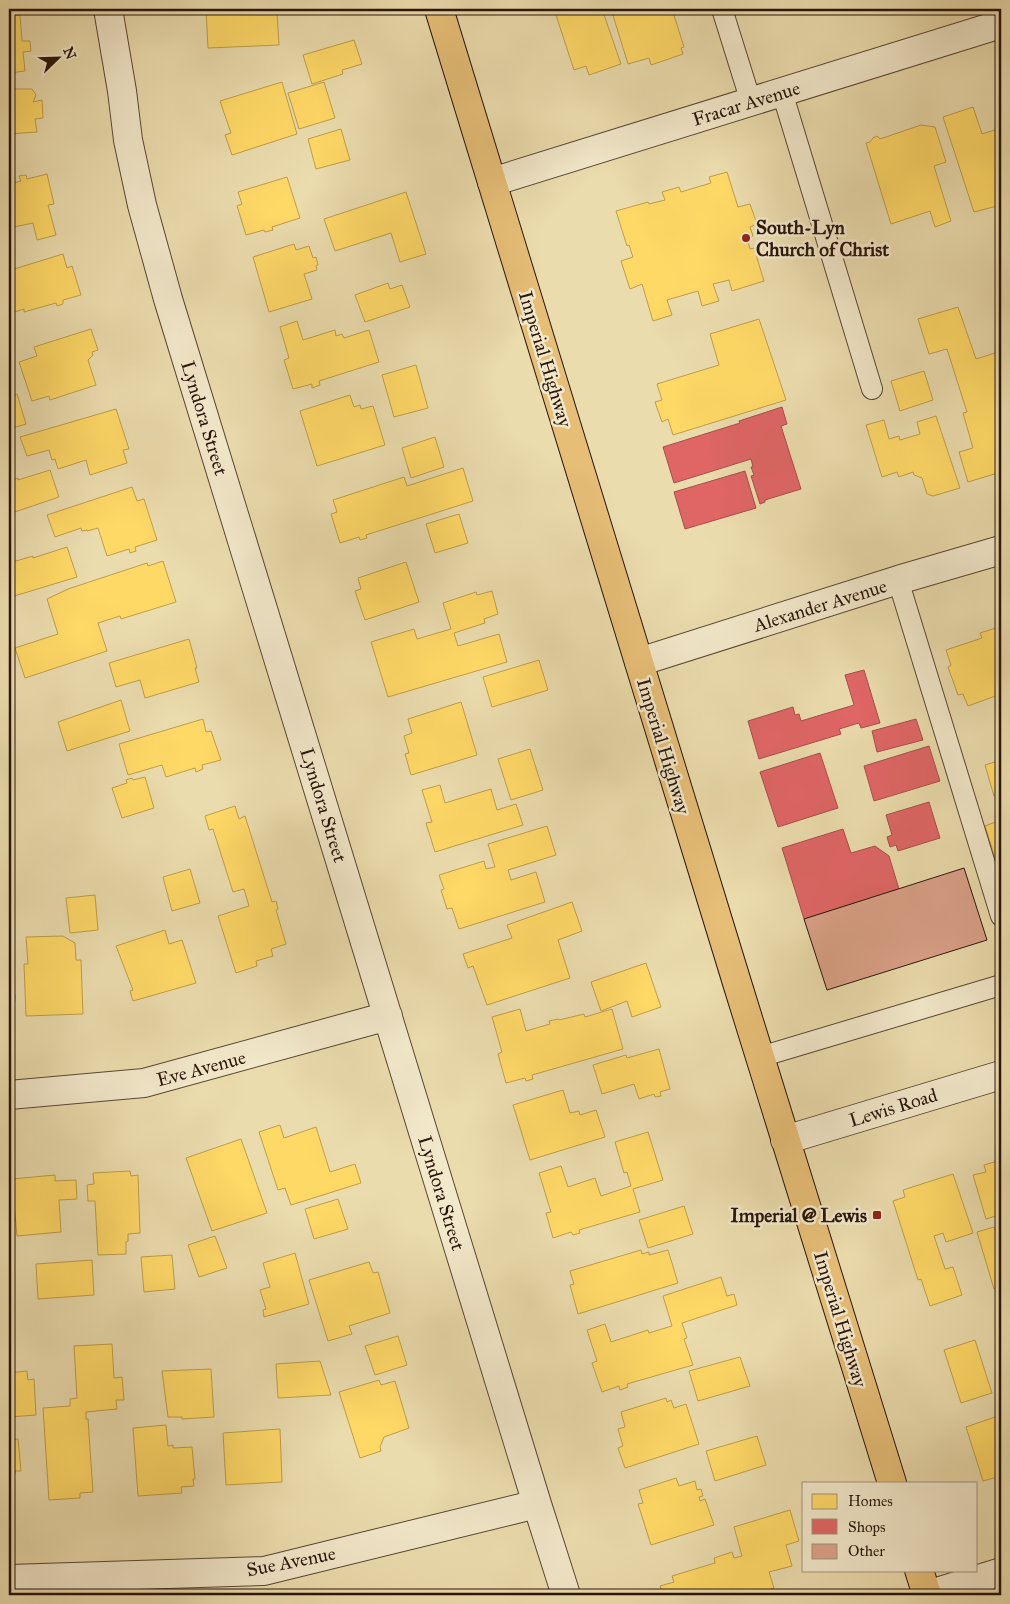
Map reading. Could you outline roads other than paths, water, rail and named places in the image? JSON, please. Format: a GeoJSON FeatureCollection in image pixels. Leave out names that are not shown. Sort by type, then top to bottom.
{"type":"FeatureCollection","features":[{"type":"Feature","properties":{"kind":"main road","name":"Imperial Highway"},"geometry":{"type":"LineString","coordinates":[[439,9],[785,1140],[892,1482]]}},
{"type":"Feature","properties":{"kind":"main road"},"geometry":{"type":"LineString","coordinates":[[920,1572],[927,1595]]}},
{"type":"Feature","properties":{"kind":"street","name":"Lyndora Street"},"geometry":{"type":"LineString","coordinates":[[108,9],[128,140],[142,205],[168,299],[566,1595]]}},
{"type":"Feature","properties":{"kind":"street","name":"Fracar Avenue"},"geometry":{"type":"LineString","coordinates":[[492,182],[1001,24]]}},
{"type":"Feature","properties":{"kind":"street","name":"Alexander Avenue"},"geometry":{"type":"LineString","coordinates":[[639,662],[898,580],[1001,550]]}},
{"type":"Feature","properties":{"kind":"street","name":"Eve Avenue"},"geometry":{"type":"LineString","coordinates":[[9,1095],[144,1083],[388,1016]]}},
{"type":"Feature","properties":{"kind":"street","name":"Lewis Road"},"geometry":{"type":"LineString","coordinates":[[785,1140],[1001,1075]]}},
{"type":"Feature","properties":{"kind":"street","name":"Sue Avenue"},"geometry":{"type":"LineString","coordinates":[[9,1579],[264,1570],[537,1504]]}},
{"type":"Feature","properties":{"kind":"street"},"geometry":{"type":"LineString","coordinates":[[927,1595],[1001,1572]]}},
{"type":"Feature","properties":{"kind":"lane"},"geometry":{"type":"LineString","coordinates":[[722,9],[751,102]]}},
{"type":"Feature","properties":{"kind":"lane"},"geometry":{"type":"LineString","coordinates":[[782,92],[872,389]]}},
{"type":"Feature","properties":{"kind":"lane"},"geometry":{"type":"LineString","coordinates":[[898,580],[1001,916]]}},
{"type":"Feature","properties":{"kind":"lane"},"geometry":{"type":"LineString","coordinates":[[760,1057],[1001,985]]}},
{"type":"Feature","properties":{"kind":"place","name":"South-Lyn Church of Christ"},"geometry":{"type":"Point","coordinates":[746,238]}},
{"type":"Feature","properties":{"kind":"place","name":"Imperial @ Lewis"},"geometry":{"type":"Point","coordinates":[877,1215]}}]}
